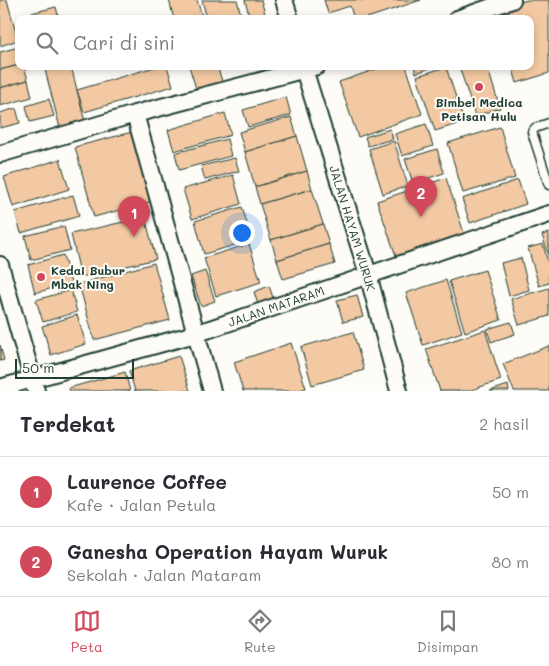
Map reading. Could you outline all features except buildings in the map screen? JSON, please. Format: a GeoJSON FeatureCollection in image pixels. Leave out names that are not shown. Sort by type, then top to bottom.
{"type":"FeatureCollection","features":[{"type":"Feature","properties":{"kind":"street"},"geometry":{"type":"LineString","coordinates":[[284,0],[289,15]]}},
{"type":"Feature","properties":{"kind":"street"},"geometry":{"type":"LineString","coordinates":[[468,15],[512,0]]}},
{"type":"Feature","properties":{"kind":"street"},"geometry":{"type":"LineString","coordinates":[[0,154],[135,114],[300,70]]}},
{"type":"Feature","properties":{"kind":"street","name":"JALAN HAYAM WURUK"},"geometry":{"type":"LineString","coordinates":[[309,70],[400,391]]}},
{"type":"Feature","properties":{"kind":"street"},"geometry":{"type":"LineString","coordinates":[[135,114],[212,391]]}},
{"type":"Feature","properties":{"kind":"street","name":"JALAN MATARAM"},"geometry":{"type":"LineString","coordinates":[[0,388],[35,385],[195,334],[549,214]]}},
{"type":"Feature","properties":{"kind":"street"},"geometry":{"type":"LineString","coordinates":[[0,265],[35,385]]}},
{"type":"Feature","properties":{"kind":"lane"},"geometry":{"type":"LineString","coordinates":[[549,123],[535,128],[532,132],[549,186]]}},
{"type":"Feature","properties":{"kind":"place","name":"Bimbel Medica Petisan Hulu"},"geometry":{"type":"Point","coordinates":[479,87]}},
{"type":"Feature","properties":{"kind":"place","name":"Ganesha Operation Hayam Wuruk"},"geometry":{"type":"Point","coordinates":[421,217]}},
{"type":"Feature","properties":{"kind":"place","name":"Laurence Coffee"},"geometry":{"type":"Point","coordinates":[134,237]}},
{"type":"Feature","properties":{"kind":"place","name":"Kedai Bubur Mbak Ning"},"geometry":{"type":"Point","coordinates":[41,277]}}]}
